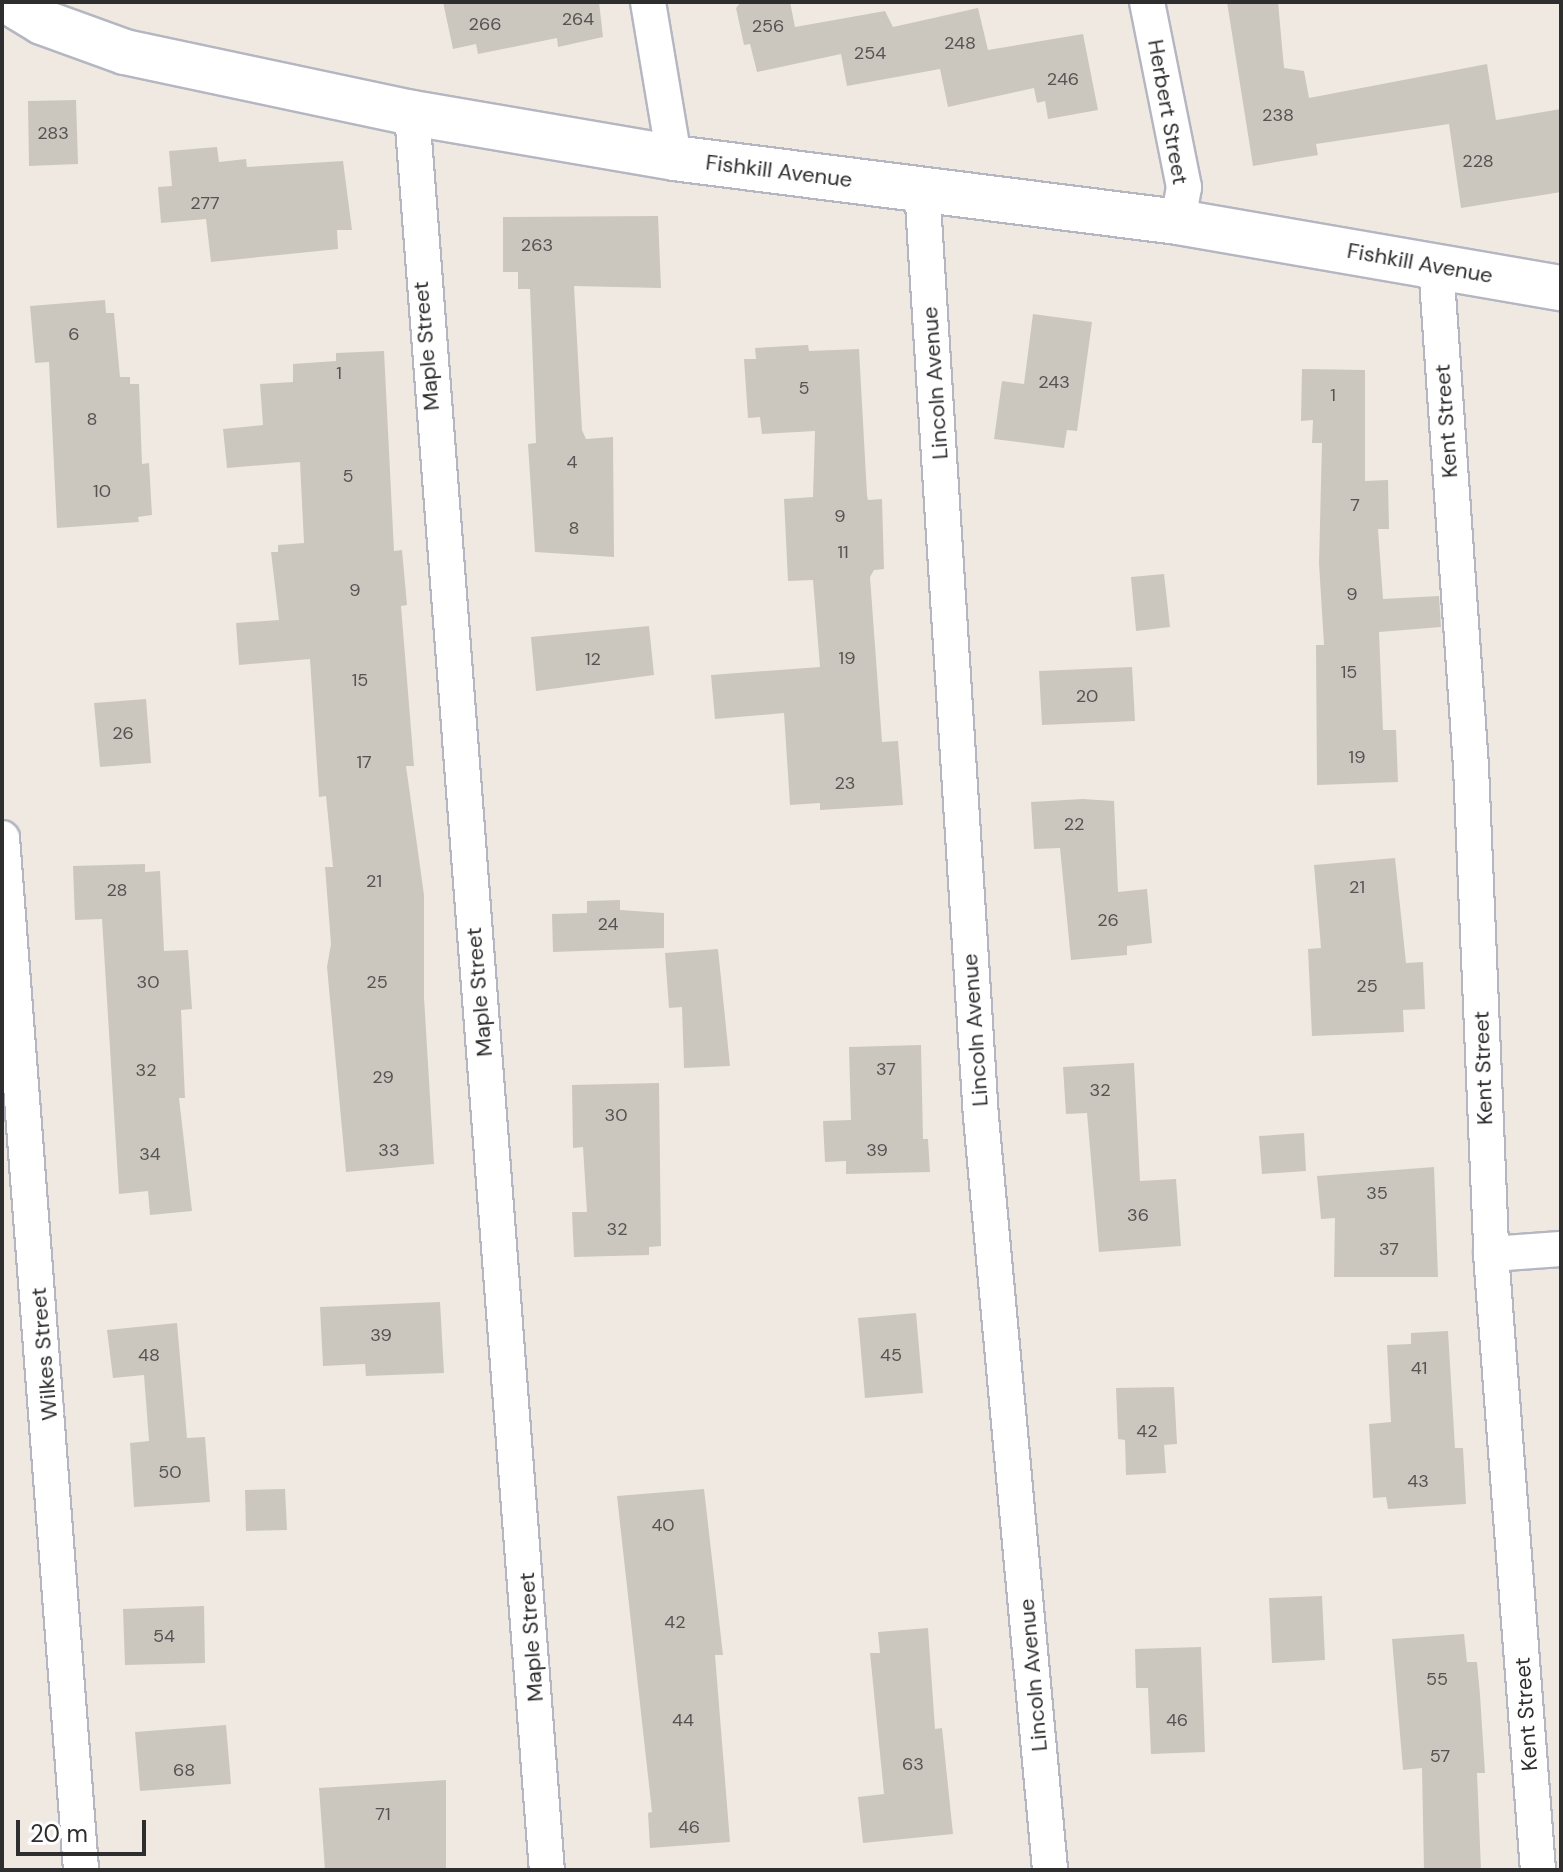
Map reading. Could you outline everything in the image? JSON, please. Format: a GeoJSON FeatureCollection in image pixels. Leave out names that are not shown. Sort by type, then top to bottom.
{"type":"FeatureCollection","features":[{"type":"Feature","properties":{"kind":"main road","name":"Fishkill Avenue"},"geometry":{"type":"LineString","coordinates":[[9,2],[42,22],[125,52],[412,113],[674,158],[1178,222],[1561,288]]}},
{"type":"Feature","properties":{"kind":"street"},"geometry":{"type":"LineString","coordinates":[[648,2],[674,158]]}},
{"type":"Feature","properties":{"kind":"street","name":"Herbert Street"},"geometry":{"type":"LineString","coordinates":[[1147,2],[1184,187],[1178,222]]}},
{"type":"Feature","properties":{"kind":"street","name":"Maple Street"},"geometry":{"type":"LineString","coordinates":[[412,113],[547,1870]]}},
{"type":"Feature","properties":{"kind":"street","name":"Lincoln Avenue"},"geometry":{"type":"LineString","coordinates":[[922,188],[981,1117],[1050,1870]]}},
{"type":"Feature","properties":{"kind":"street","name":"Kent Street"},"geometry":{"type":"LineString","coordinates":[[1436,265],[1471,767],[1491,1254],[1538,1870]]}},
{"type":"Feature","properties":{"kind":"street","name":"Wilkes Street"},"geometry":{"type":"LineString","coordinates":[[2,838],[81,1870]]}},
{"type":"Feature","properties":{"kind":"street"},"geometry":{"type":"LineString","coordinates":[[1491,1254],[1561,1249]]}},
{"type":"Feature","properties":{"kind":"building"},"geometry":{"type":"Polygon","coordinates":[[[443,2],[599,2],[603,37],[558,47],[557,38],[478,54],[476,44],[453,49],[443,2]]]}},
{"type":"Feature","properties":{"kind":"building"},"geometry":{"type":"Polygon","coordinates":[[[741,2],[790,2],[795,27],[885,11],[893,27],[978,8],[988,50],[1083,34],[1098,110],[1048,119],[1045,101],[1037,103],[1034,88],[948,107],[940,69],[847,86],[841,54],[757,72],[750,44],[744,45],[736,8],[741,2]]]}},
{"type":"Feature","properties":{"kind":"building"},"geometry":{"type":"Polygon","coordinates":[[[1227,2],[1278,2],[1284,68],[1304,71],[1309,98],[1487,64],[1496,120],[1561,109],[1561,192],[1461,208],[1449,124],[1316,144],[1318,155],[1253,166],[1227,2]]]}},
{"type":"Feature","properties":{"kind":"building"},"geometry":{"type":"Polygon","coordinates":[[[76,100],[78,164],[29,166],[28,101],[76,100]]]}},
{"type":"Feature","properties":{"kind":"building"},"geometry":{"type":"Polygon","coordinates":[[[217,147],[219,162],[246,159],[247,167],[343,161],[352,230],[337,230],[338,249],[211,262],[206,219],[161,223],[158,187],[172,186],[169,151],[217,147]]]}},
{"type":"Feature","properties":{"kind":"building"},"geometry":{"type":"Polygon","coordinates":[[[658,216],[661,288],[574,286],[582,430],[586,439],[613,437],[614,557],[535,552],[528,444],[536,443],[530,289],[518,289],[518,272],[503,272],[503,217],[658,216]]]}},
{"type":"Feature","properties":{"kind":"building"},"geometry":{"type":"Polygon","coordinates":[[[105,300],[106,313],[114,313],[120,377],[130,377],[130,384],[139,384],[142,464],[149,463],[152,515],[138,517],[139,522],[57,528],[49,362],[35,363],[30,306],[105,300]]]}},
{"type":"Feature","properties":{"kind":"building"},"geometry":{"type":"Polygon","coordinates":[[[1033,314],[1092,322],[1077,431],[1067,430],[1064,448],[994,439],[1002,381],[1024,384],[1033,314]]]}},
{"type":"Feature","properties":{"kind":"building"},"geometry":{"type":"Polygon","coordinates":[[[808,345],[809,351],[859,349],[867,495],[868,500],[882,499],[884,569],[874,570],[870,577],[882,742],[898,741],[903,805],[820,810],[820,803],[790,805],[784,713],[715,719],[711,675],[820,667],[813,580],[788,581],[784,499],[813,497],[815,431],[762,434],[760,417],[748,418],[744,359],[756,359],[755,348],[808,345]]]}},
{"type":"Feature","properties":{"kind":"building"},"geometry":{"type":"Polygon","coordinates":[[[384,351],[394,551],[402,550],[407,605],[401,606],[414,766],[406,766],[424,895],[424,997],[434,1164],[346,1172],[327,967],[331,944],[325,867],[333,867],[326,796],[319,797],[310,659],[239,665],[236,623],[279,620],[271,552],[278,552],[278,545],[304,543],[300,462],[227,468],[223,429],[263,425],[260,384],[293,382],[293,364],[336,361],[336,353],[384,351]]]}},
{"type":"Feature","properties":{"kind":"building"},"geometry":{"type":"Polygon","coordinates":[[[1302,369],[1365,370],[1365,481],[1388,480],[1389,529],[1378,529],[1383,599],[1439,596],[1441,627],[1379,632],[1383,730],[1396,730],[1398,782],[1317,785],[1316,645],[1324,645],[1319,563],[1322,443],[1312,443],[1313,420],[1301,421],[1302,369]]]}},
{"type":"Feature","properties":{"kind":"building"},"geometry":{"type":"Polygon","coordinates":[[[1164,574],[1170,627],[1136,631],[1131,577],[1164,574]]]}},
{"type":"Feature","properties":{"kind":"building"},"geometry":{"type":"Polygon","coordinates":[[[649,626],[654,675],[536,691],[531,637],[649,626]]]}},
{"type":"Feature","properties":{"kind":"building"},"geometry":{"type":"Polygon","coordinates":[[[1132,667],[1135,721],[1042,725],[1039,671],[1132,667]]]}},
{"type":"Feature","properties":{"kind":"building"},"geometry":{"type":"Polygon","coordinates":[[[146,699],[151,763],[100,767],[94,703],[146,699]]]}},
{"type":"Feature","properties":{"kind":"building"},"geometry":{"type":"Polygon","coordinates":[[[1114,801],[1118,892],[1147,889],[1152,943],[1127,946],[1127,955],[1071,960],[1060,848],[1034,849],[1031,802],[1114,801]]]}},
{"type":"Feature","properties":{"kind":"building"},"geometry":{"type":"Polygon","coordinates":[[[1395,858],[1406,963],[1423,962],[1425,1009],[1403,1010],[1404,1032],[1312,1036],[1308,949],[1321,948],[1314,865],[1395,858]]]}},
{"type":"Feature","properties":{"kind":"building"},"geometry":{"type":"Polygon","coordinates":[[[145,864],[145,872],[160,871],[164,951],[188,950],[192,1009],[181,1010],[185,1098],[179,1098],[192,1211],[150,1215],[148,1191],[119,1194],[102,919],[75,920],[73,866],[145,864]]]}},
{"type":"Feature","properties":{"kind":"building"},"geometry":{"type":"Polygon","coordinates":[[[620,900],[620,910],[664,913],[664,948],[553,952],[552,914],[587,913],[587,901],[620,900]]]}},
{"type":"Feature","properties":{"kind":"building"},"geometry":{"type":"Polygon","coordinates":[[[718,949],[730,1066],[684,1068],[682,1007],[669,1008],[665,953],[718,949]]]}},
{"type":"Feature","properties":{"kind":"building"},"geometry":{"type":"Polygon","coordinates":[[[921,1045],[923,1139],[928,1139],[930,1172],[846,1174],[846,1161],[825,1162],[823,1121],[851,1120],[849,1047],[921,1045]]]}},
{"type":"Feature","properties":{"kind":"building"},"geometry":{"type":"Polygon","coordinates":[[[1134,1063],[1140,1181],[1176,1179],[1181,1246],[1099,1252],[1087,1113],[1066,1114],[1063,1067],[1134,1063]]]}},
{"type":"Feature","properties":{"kind":"building"},"geometry":{"type":"Polygon","coordinates":[[[659,1083],[661,1246],[649,1247],[649,1255],[574,1257],[572,1212],[587,1212],[583,1147],[573,1148],[572,1085],[659,1083]]]}},
{"type":"Feature","properties":{"kind":"building"},"geometry":{"type":"Polygon","coordinates":[[[1304,1133],[1306,1171],[1262,1174],[1259,1136],[1304,1133]]]}},
{"type":"Feature","properties":{"kind":"building"},"geometry":{"type":"Polygon","coordinates":[[[1434,1167],[1438,1277],[1334,1277],[1335,1218],[1321,1219],[1317,1176],[1434,1167]]]}},
{"type":"Feature","properties":{"kind":"building"},"geometry":{"type":"Polygon","coordinates":[[[440,1302],[444,1373],[366,1376],[365,1364],[323,1366],[320,1307],[440,1302]]]}},
{"type":"Feature","properties":{"kind":"building"},"geometry":{"type":"Polygon","coordinates":[[[916,1313],[923,1393],[865,1398],[858,1318],[916,1313]]]}},
{"type":"Feature","properties":{"kind":"building"},"geometry":{"type":"Polygon","coordinates":[[[177,1323],[187,1438],[205,1437],[210,1502],[134,1507],[130,1443],[149,1441],[144,1375],[113,1378],[107,1330],[177,1323]]]}},
{"type":"Feature","properties":{"kind":"building"},"geometry":{"type":"Polygon","coordinates":[[[1448,1331],[1455,1448],[1463,1448],[1466,1504],[1388,1509],[1386,1497],[1373,1498],[1369,1424],[1391,1422],[1387,1345],[1411,1344],[1411,1333],[1448,1331]]]}},
{"type":"Feature","properties":{"kind":"building"},"geometry":{"type":"Polygon","coordinates":[[[1174,1387],[1177,1444],[1164,1445],[1166,1473],[1126,1475],[1125,1440],[1118,1439],[1116,1388],[1174,1387]]]}},
{"type":"Feature","properties":{"kind":"building"},"geometry":{"type":"Polygon","coordinates":[[[285,1489],[287,1530],[246,1531],[245,1490],[285,1489]]]}},
{"type":"Feature","properties":{"kind":"building"},"geometry":{"type":"Polygon","coordinates":[[[704,1489],[723,1655],[715,1655],[730,1842],[650,1848],[648,1813],[652,1812],[617,1496],[704,1489]]]}},
{"type":"Feature","properties":{"kind":"building"},"geometry":{"type":"Polygon","coordinates":[[[1322,1596],[1325,1660],[1272,1663],[1269,1598],[1322,1596]]]}},
{"type":"Feature","properties":{"kind":"building"},"geometry":{"type":"Polygon","coordinates":[[[204,1606],[205,1663],[125,1665],[123,1609],[204,1606]]]}},
{"type":"Feature","properties":{"kind":"building"},"geometry":{"type":"Polygon","coordinates":[[[928,1628],[935,1729],[942,1728],[953,1834],[863,1843],[858,1797],[884,1794],[870,1653],[880,1653],[878,1632],[928,1628]]]}},
{"type":"Feature","properties":{"kind":"building"},"geometry":{"type":"Polygon","coordinates":[[[1464,1634],[1467,1662],[1477,1662],[1480,1695],[1485,1773],[1477,1773],[1481,1870],[1424,1870],[1422,1768],[1403,1770],[1392,1639],[1464,1634]]]}},
{"type":"Feature","properties":{"kind":"building"},"geometry":{"type":"Polygon","coordinates":[[[1201,1647],[1205,1752],[1151,1754],[1148,1688],[1136,1688],[1135,1649],[1201,1647]]]}},
{"type":"Feature","properties":{"kind":"building"},"geometry":{"type":"Polygon","coordinates":[[[226,1725],[231,1784],[140,1791],[135,1732],[226,1725]]]}},
{"type":"Feature","properties":{"kind":"building"},"geometry":{"type":"Polygon","coordinates":[[[446,1780],[446,1870],[325,1870],[319,1788],[446,1780]]]}}]}
